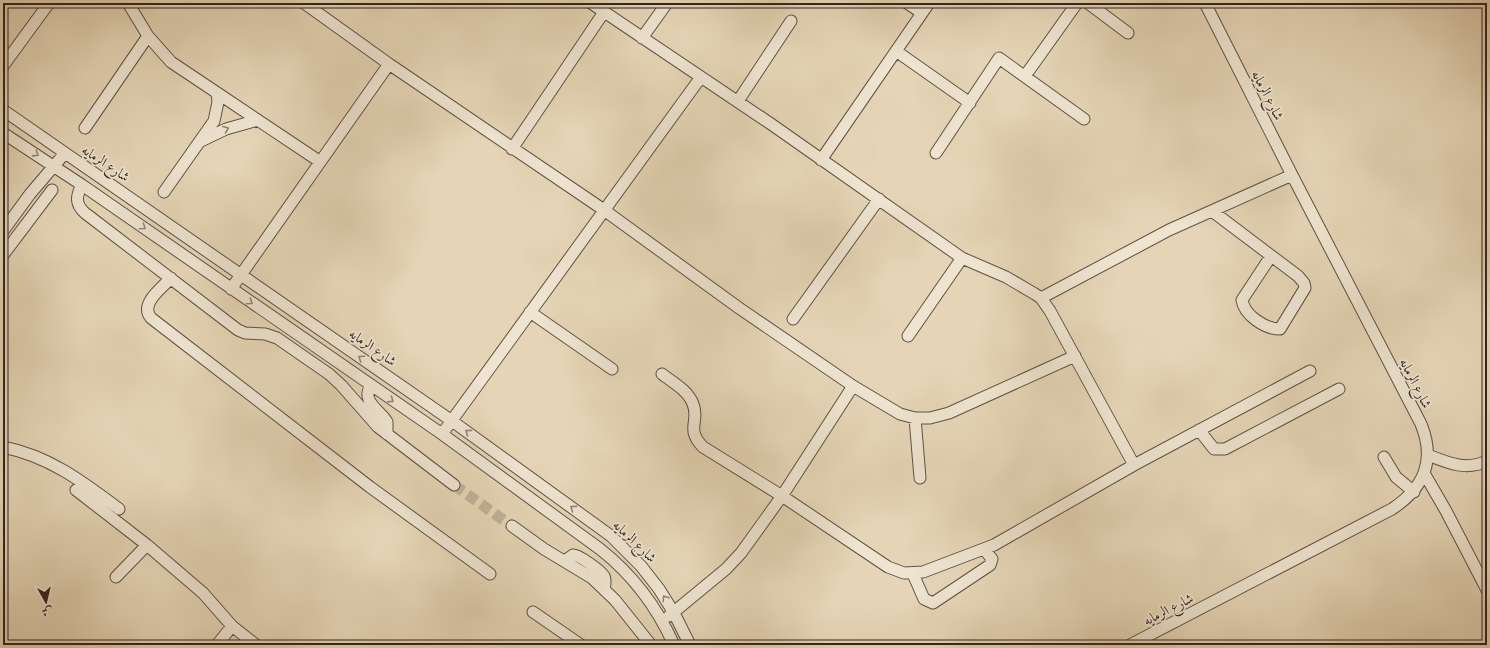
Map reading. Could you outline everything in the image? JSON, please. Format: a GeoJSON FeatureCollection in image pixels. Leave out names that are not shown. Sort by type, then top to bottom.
{"type":"FeatureCollection","features":[{"type":"Feature","properties":{"kind":"street"},"geometry":{"type":"LineString","coordinates":[[3,66],[49,3]]}},
{"type":"Feature","properties":{"kind":"street"},"geometry":{"type":"LineString","coordinates":[[128,3],[148,36],[171,62],[319,161]]}},
{"type":"Feature","properties":{"kind":"street"},"geometry":{"type":"LineString","coordinates":[[304,3],[512,149],[604,210],[739,308],[853,386],[900,414],[915,418],[930,418],[949,413],[1075,356]]}},
{"type":"Feature","properties":{"kind":"street"},"geometry":{"type":"LineString","coordinates":[[591,3],[738,101],[962,258],[1006,277],[1041,298],[1050,311],[1134,465]]}},
{"type":"Feature","properties":{"kind":"street"},"geometry":{"type":"LineString","coordinates":[[642,38],[667,3]]}},
{"type":"Feature","properties":{"kind":"street"},"geometry":{"type":"LineString","coordinates":[[907,3],[922,13]]}},
{"type":"Feature","properties":{"kind":"street"},"geometry":{"type":"LineString","coordinates":[[821,160],[929,3]]}},
{"type":"Feature","properties":{"kind":"street"},"geometry":{"type":"LineString","coordinates":[[1025,76],[1077,3]]}},
{"type":"Feature","properties":{"kind":"street"},"geometry":{"type":"LineString","coordinates":[[1088,3],[1128,34]]}},
{"type":"Feature","properties":{"kind":"street","name":"شارع الرمايه"},"geometry":{"type":"LineString","coordinates":[[1130,645],[1392,509],[1414,492],[1424,473],[1428,455],[1425,434],[1421,424],[1205,3]]}},
{"type":"Feature","properties":{"kind":"street"},"geometry":{"type":"LineString","coordinates":[[512,149],[604,12]]}},
{"type":"Feature","properties":{"kind":"street"},"geometry":{"type":"LineString","coordinates":[[738,101],[791,21]]}},
{"type":"Feature","properties":{"kind":"street"},"geometry":{"type":"LineString","coordinates":[[85,128],[148,36]]}},
{"type":"Feature","properties":{"kind":"street"},"geometry":{"type":"LineString","coordinates":[[896,51],[970,103]]}},
{"type":"Feature","properties":{"kind":"street"},"geometry":{"type":"LineString","coordinates":[[936,154],[1000,58],[1084,119]]}},
{"type":"Feature","properties":{"kind":"street"},"geometry":{"type":"LineString","coordinates":[[231,289],[319,161],[389,64]]}},
{"type":"Feature","properties":{"kind":"street"},"geometry":{"type":"LineString","coordinates":[[442,434],[701,77]]}},
{"type":"Feature","properties":{"kind":"street"},"geometry":{"type":"LineString","coordinates":[[164,192],[214,121],[218,102],[217,93]]}},
{"type":"Feature","properties":{"kind":"street","name":"شارع الرمايه"},"geometry":{"type":"LineString","coordinates":[[3,110],[242,274],[452,421],[611,536],[641,566],[674,613],[690,645]]}},
{"type":"Feature","properties":{"kind":"street"},"geometry":{"type":"LineString","coordinates":[[197,144],[226,129],[258,120]]}},
{"type":"Feature","properties":{"kind":"street","name":"شارع الرمايه"},"geometry":{"type":"LineString","coordinates":[[4,135],[82,185],[442,434],[611,557],[639,587],[662,620],[674,645]]}},
{"type":"Feature","properties":{"kind":"street"},"geometry":{"type":"LineString","coordinates":[[3,231],[30,194],[65,153]]}},
{"type":"Feature","properties":{"kind":"street"},"geometry":{"type":"LineString","coordinates":[[1041,298],[1169,230],[1292,174]]}},
{"type":"Feature","properties":{"kind":"street"},"geometry":{"type":"LineString","coordinates":[[82,185],[77,197],[78,204],[82,211],[238,330],[245,333],[265,334],[277,338],[329,374],[386,434],[454,485]]}},
{"type":"Feature","properties":{"kind":"street"},"geometry":{"type":"LineString","coordinates":[[3,255],[52,190]]}},
{"type":"Feature","properties":{"kind":"street"},"geometry":{"type":"LineString","coordinates":[[793,319],[879,199]]}},
{"type":"Feature","properties":{"kind":"street"},"geometry":{"type":"LineString","coordinates":[[1212,211],[1298,276],[1304,283],[1305,288],[1280,329],[1272,329],[1248,313],[1243,306],[1242,300],[1271,256]]}},
{"type":"Feature","properties":{"kind":"street"},"geometry":{"type":"LineString","coordinates":[[908,336],[962,258]]}},
{"type":"Feature","properties":{"kind":"street"},"geometry":{"type":"LineString","coordinates":[[171,278],[148,305],[148,312],[151,318],[370,487],[490,574]]}},
{"type":"Feature","properties":{"kind":"street"},"geometry":{"type":"LineString","coordinates":[[530,312],[612,370]]}},
{"type":"Feature","properties":{"kind":"street"},"geometry":{"type":"LineString","coordinates":[[662,374],[690,398],[694,405],[693,431],[696,440],[703,447],[782,496],[888,567],[904,573],[913,574],[929,570],[984,549],[1134,465],[1310,371]]}},
{"type":"Feature","properties":{"kind":"street"},"geometry":{"type":"LineString","coordinates":[[371,386],[367,394],[368,400],[387,422],[386,434]]}},
{"type":"Feature","properties":{"kind":"street"},"geometry":{"type":"LineString","coordinates":[[662,620],[674,613],[726,570],[741,553],[782,496],[853,386]]}},
{"type":"Feature","properties":{"kind":"street"},"geometry":{"type":"LineString","coordinates":[[1199,430],[1214,449],[1225,449],[1339,389]]}},
{"type":"Feature","properties":{"kind":"street"},"geometry":{"type":"LineString","coordinates":[[915,418],[920,478]]}},
{"type":"Feature","properties":{"kind":"street"},"geometry":{"type":"LineString","coordinates":[[3,447],[34,455],[60,467],[119,509]]}},
{"type":"Feature","properties":{"kind":"street"},"geometry":{"type":"LineString","coordinates":[[1428,455],[1459,466],[1475,465],[1487,461]]}},
{"type":"Feature","properties":{"kind":"street"},"geometry":{"type":"LineString","coordinates":[[1384,457],[1396,477],[1414,492]]}},
{"type":"Feature","properties":{"kind":"street"},"geometry":{"type":"LineString","coordinates":[[1424,473],[1446,511],[1487,590]]}},
{"type":"Feature","properties":{"kind":"street"},"geometry":{"type":"LineString","coordinates":[[76,490],[147,545],[203,593],[232,626],[256,645]]}},
{"type":"Feature","properties":{"kind":"street"},"geometry":{"type":"LineString","coordinates":[[512,526],[544,549],[566,560],[573,555],[579,556],[603,575],[605,582],[604,589],[651,645]]}},
{"type":"Feature","properties":{"kind":"street"},"geometry":{"type":"LineString","coordinates":[[116,577],[147,545]]}},
{"type":"Feature","properties":{"kind":"street"},"geometry":{"type":"LineString","coordinates":[[913,574],[924,599],[933,603],[988,568],[992,559],[984,549]]}},
{"type":"Feature","properties":{"kind":"street"},"geometry":{"type":"LineString","coordinates":[[533,612],[581,645]]}},
{"type":"Feature","properties":{"kind":"street"},"geometry":{"type":"LineString","coordinates":[[217,645],[232,626]]}},
{"type":"Feature","properties":{"kind":"tunnel"},"geometry":{"type":"LineString","coordinates":[[454,485],[512,526]]}}]}
